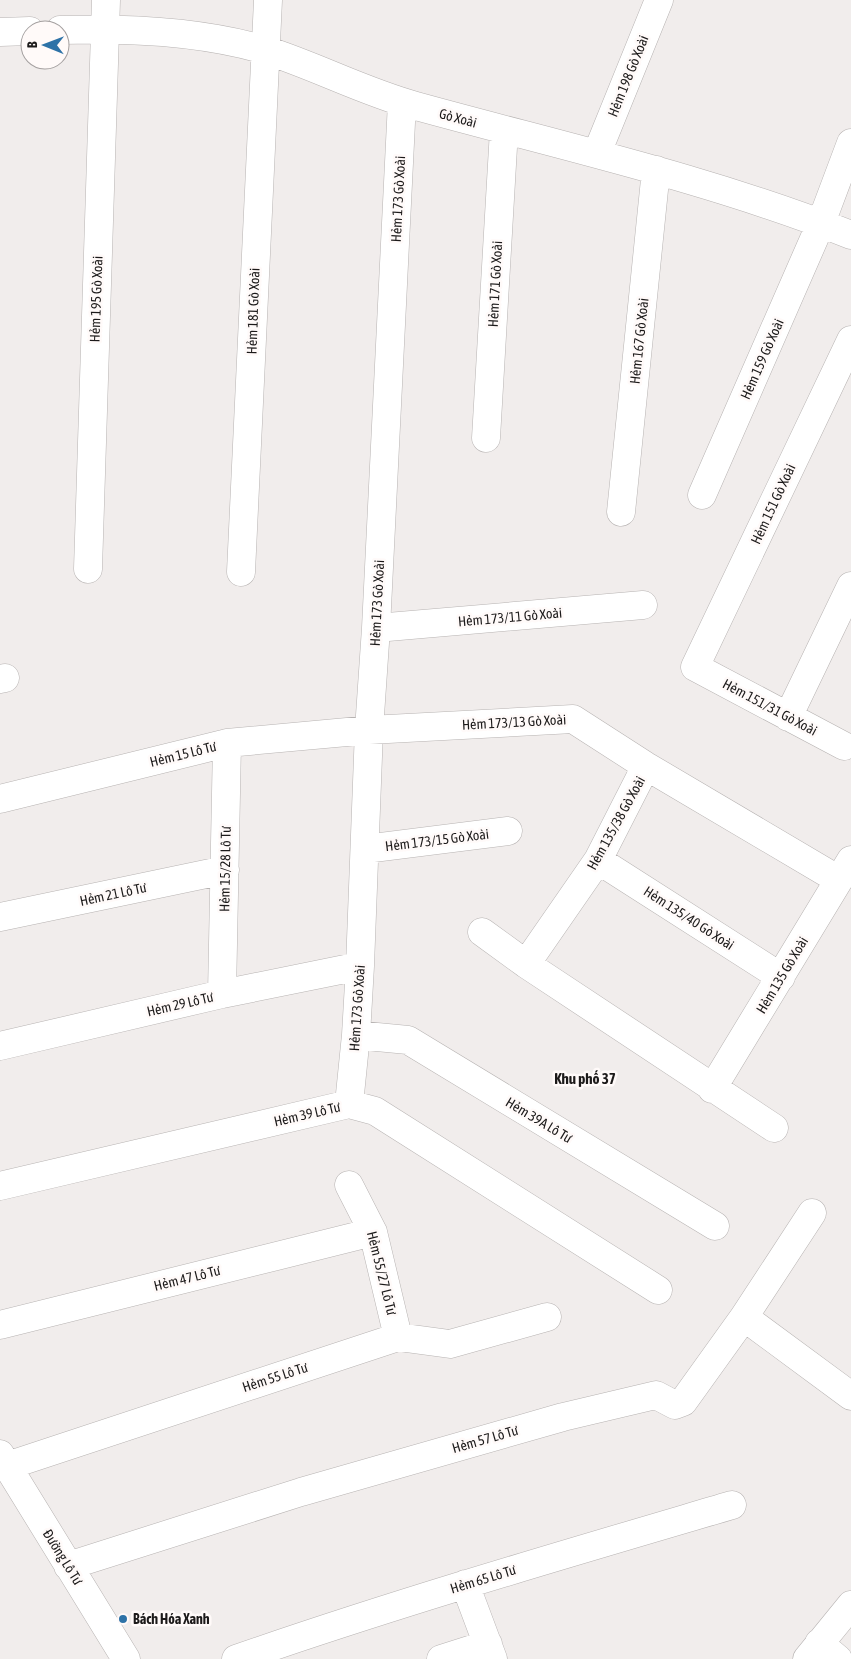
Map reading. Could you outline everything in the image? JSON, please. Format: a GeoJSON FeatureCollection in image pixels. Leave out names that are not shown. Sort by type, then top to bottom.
{"type":"FeatureCollection","features":[{"type":"Feature","properties":{"kind":"street","name":"Hẻm 195 Gò Xoài"},"geometry":{"type":"LineString","coordinates":[[88,569],[106,0]]}},
{"type":"Feature","properties":{"kind":"street","name":"Hẻm 181 Gò Xoài"},"geometry":{"type":"LineString","coordinates":[[242,572],[264,50],[268,0]]}},
{"type":"Feature","properties":{"kind":"street","name":"Hẻm 198 Gò Xoài"},"geometry":{"type":"LineString","coordinates":[[597,152],[659,0]]}},
{"type":"Feature","properties":{"kind":"street","name":"Gò Xoài"},"geometry":{"type":"LineString","coordinates":[[70,30],[104,28],[212,38],[264,50],[402,102],[504,130],[597,152],[821,223],[851,235]]}},
{"type":"Feature","properties":{"kind":"street"},"geometry":{"type":"LineString","coordinates":[[0,32],[20,31]]}},
{"type":"Feature","properties":{"kind":"street","name":"Hẻm 173 Gò Xoài"},"geometry":{"type":"LineString","coordinates":[[349,1104],[360,966],[369,730],[376,628],[402,102]]}},
{"type":"Feature","properties":{"kind":"street","name":"Hẻm 171 Gò Xoài"},"geometry":{"type":"LineString","coordinates":[[486,438],[504,130]]}},
{"type":"Feature","properties":{"kind":"street","name":"Hẻm 159 Gò Xoài"},"geometry":{"type":"LineString","coordinates":[[702,495],[821,223],[851,143]]}},
{"type":"Feature","properties":{"kind":"street","name":"Hẻm 167 Gò Xoài"},"geometry":{"type":"LineString","coordinates":[[621,512],[656,170]]}},
{"type":"Feature","properties":{"kind":"street","name":"Hẻm 151 Gò Xoài"},"geometry":{"type":"LineString","coordinates":[[695,668],[851,340]]}},
{"type":"Feature","properties":{"kind":"street"},"geometry":{"type":"LineString","coordinates":[[788,717],[851,586]]}},
{"type":"Feature","properties":{"kind":"street","name":"Hẻm 173/11 Gò Xoài"},"geometry":{"type":"LineString","coordinates":[[376,628],[643,605]]}},
{"type":"Feature","properties":{"kind":"street","name":"Hẻm 151/31 Gò Xoài"},"geometry":{"type":"LineString","coordinates":[[695,668],[844,746]]}},
{"type":"Feature","properties":{"kind":"street","name":"Hẻm 173/13 Gò Xoài"},"geometry":{"type":"LineString","coordinates":[[369,730],[573,719],[646,766]]}},
{"type":"Feature","properties":{"kind":"street","name":"Hẻm 15 Lô Tư"},"geometry":{"type":"LineString","coordinates":[[0,799],[228,742],[369,730]]}},
{"type":"Feature","properties":{"kind":"street","name":"Hẻm 15/28 Lô Tư"},"geometry":{"type":"LineString","coordinates":[[222,994],[228,742]]}},
{"type":"Feature","properties":{"kind":"street","name":"Hẻm 135/38 Gò Xoài"},"geometry":{"type":"LineString","coordinates":[[526,964],[598,860],[646,766],[845,870]]}},
{"type":"Feature","properties":{"kind":"street","name":"Hẻm 173/15 Gò Xoài"},"geometry":{"type":"LineString","coordinates":[[365,849],[508,831]]}},
{"type":"Feature","properties":{"kind":"street","name":"Hẻm 135/40 Gò Xoài"},"geometry":{"type":"LineString","coordinates":[[598,860],[781,977]]}},
{"type":"Feature","properties":{"kind":"street","name":"Hẻm 21 Lô Tư"},"geometry":{"type":"LineString","coordinates":[[0,917],[225,870]]}},
{"type":"Feature","properties":{"kind":"street","name":"Hẻm 135 Gò Xoài"},"geometry":{"type":"LineString","coordinates":[[712,1089],[845,870]]}},
{"type":"Feature","properties":{"kind":"street"},"geometry":{"type":"LineString","coordinates":[[482,932],[526,964],[712,1089],[774,1128]]}},
{"type":"Feature","properties":{"kind":"street","name":"Hẻm 29 Lô Tư"},"geometry":{"type":"LineString","coordinates":[[0,1046],[222,994],[360,966]]}},
{"type":"Feature","properties":{"kind":"street","name":"Hẻm 39A Lô Tư"},"geometry":{"type":"LineString","coordinates":[[356,1035],[408,1040],[715,1226]]}},
{"type":"Feature","properties":{"kind":"street","name":"Hẻm 39 Lô Tư"},"geometry":{"type":"LineString","coordinates":[[0,1186],[349,1104],[375,1110],[658,1290]]}},
{"type":"Feature","properties":{"kind":"street","name":"Hẻm 55/27 Lô Tư"},"geometry":{"type":"LineString","coordinates":[[349,1185],[373,1232],[398,1337]]}},
{"type":"Feature","properties":{"kind":"street","name":"Hẻm 57 Lô Tư"},"geometry":{"type":"LineString","coordinates":[[68,1566],[301,1492],[563,1417],[656,1395],[675,1405],[684,1402],[744,1317],[812,1213]]}},
{"type":"Feature","properties":{"kind":"street","name":"Hẻm 47 Lô Tư"},"geometry":{"type":"LineString","coordinates":[[0,1325],[373,1232]]}},
{"type":"Feature","properties":{"kind":"street","name":"Hẻm 55 Lô Tư"},"geometry":{"type":"LineString","coordinates":[[3,1460],[398,1337],[450,1344],[547,1317]]}},
{"type":"Feature","properties":{"kind":"street"},"geometry":{"type":"LineString","coordinates":[[744,1317],[851,1396]]}},
{"type":"Feature","properties":{"kind":"street","name":"Đường Lô Tư"},"geometry":{"type":"LineString","coordinates":[[3,1460],[126,1659]]}},
{"type":"Feature","properties":{"kind":"street","name":"Hẻm 65 Lô Tư"},"geometry":{"type":"LineString","coordinates":[[236,1659],[325,1628],[465,1584],[732,1505]]}},
{"type":"Feature","properties":{"kind":"street"},"geometry":{"type":"LineString","coordinates":[[441,1659],[490,1651],[465,1584]]}},
{"type":"Feature","properties":{"kind":"street"},"geometry":{"type":"LineString","coordinates":[[821,1654],[851,1605]]}},
{"type":"Feature","properties":{"kind":"place","name":"Bách Hóa Xanh"},"geometry":{"type":"Point","coordinates":[123,1619]}},
{"type":"Feature","properties":{"kind":"district","name":"Khu phố 37"},"geometry":{"type":"Point","coordinates":[585,1078]}}]}
